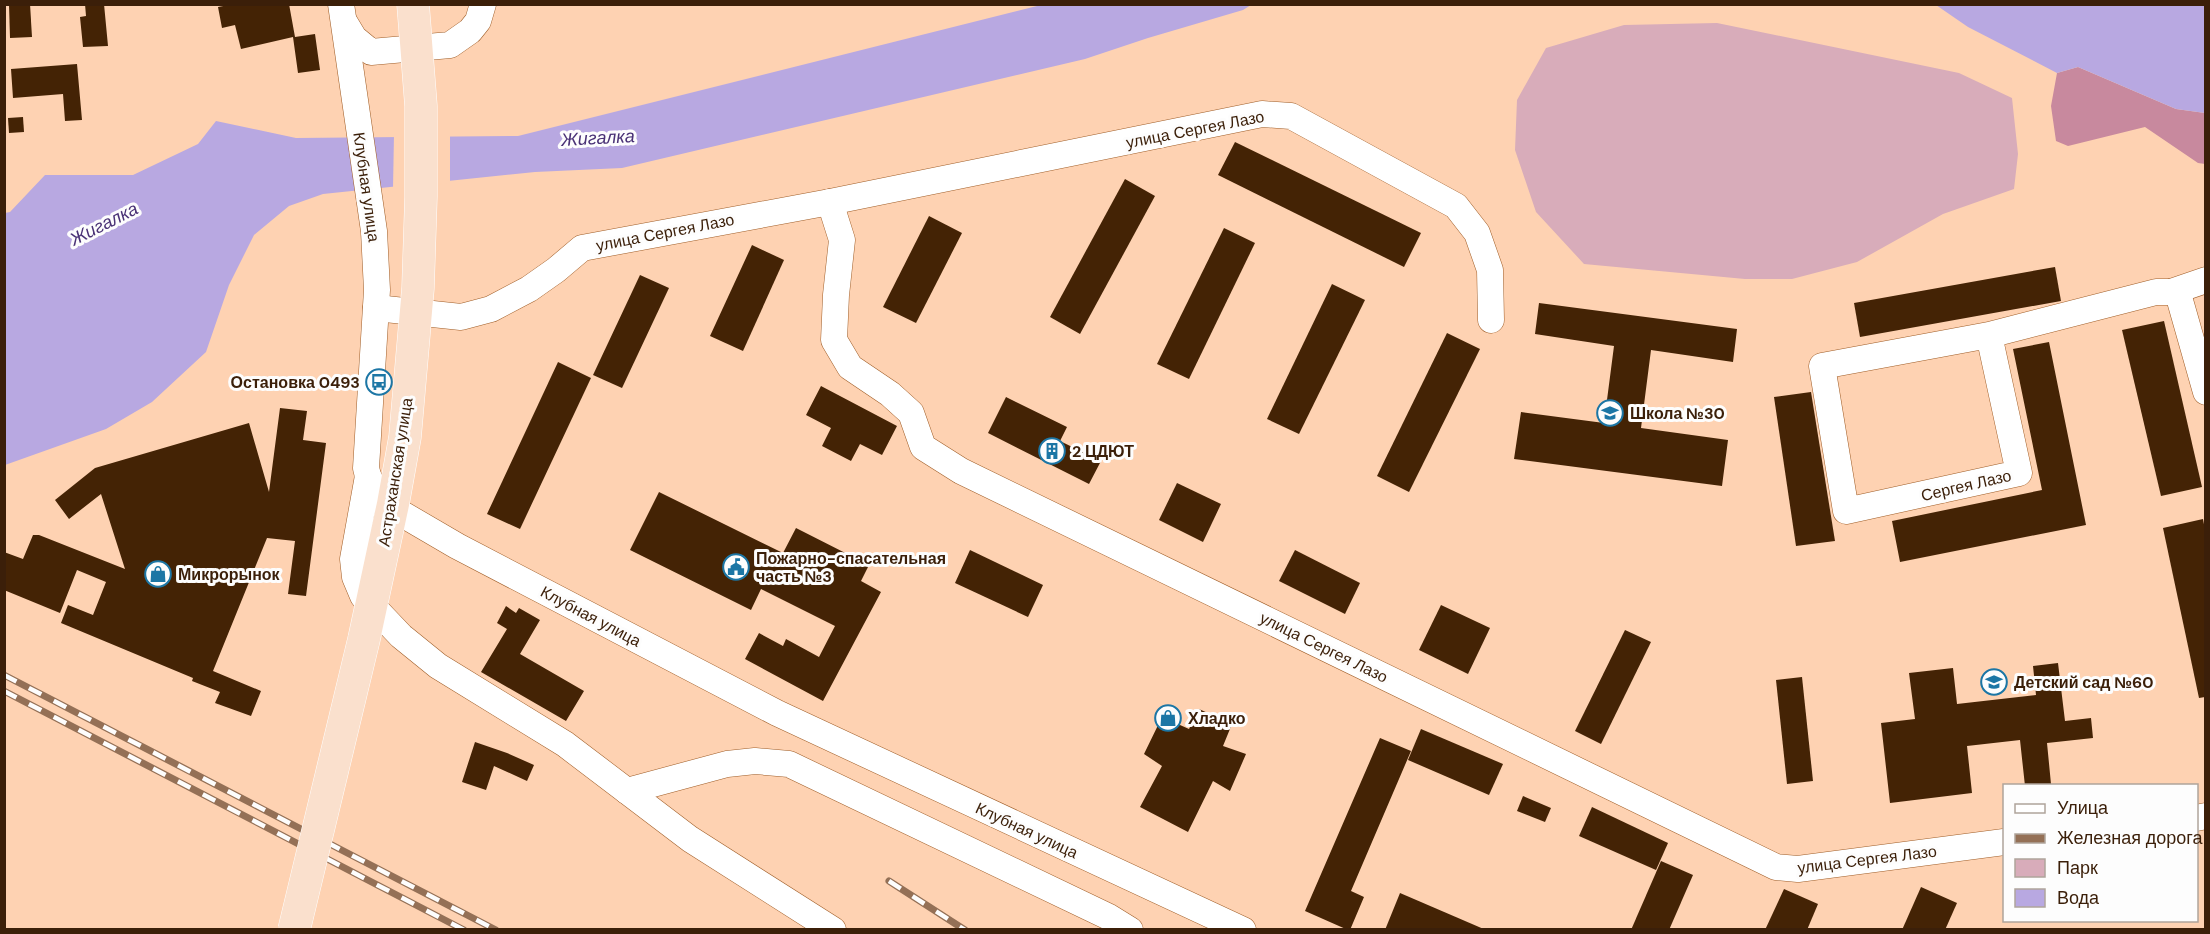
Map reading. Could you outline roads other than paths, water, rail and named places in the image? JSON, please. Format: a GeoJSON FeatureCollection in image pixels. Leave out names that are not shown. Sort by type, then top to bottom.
{"type":"FeatureCollection","features":[{"type":"Feature","properties":{"kind":"main road","name":"Астраханская улица"},"geometry":{"type":"LineString","coordinates":[[294,930],[364,639],[405,437],[418,288],[421,197],[421,106],[413,4]]}},
{"type":"Feature","properties":{"kind":"street"},"geometry":{"type":"LineString","coordinates":[[343,14],[354,39],[371,52],[450,45],[470,31],[478,21],[483,4]]}},
{"type":"Feature","properties":{"kind":"street","name":"Клубная улица"},"geometry":{"type":"LineString","coordinates":[[343,14],[374,231],[377,269],[366,468],[380,501],[457,546],[766,708],[1243,930]]}},
{"type":"Feature","properties":{"kind":"street"},"geometry":{"type":"LineString","coordinates":[[357,112],[360,82],[371,52]]}},
{"type":"Feature","properties":{"kind":"street","name":"улица Сергея Лазо"},"geometry":{"type":"LineString","coordinates":[[376,308],[461,317],[491,309],[528,289],[582,248],[830,202],[1262,114],[1291,116],[1456,206],[1477,233],[1490,270],[1491,320]]}},
{"type":"Feature","properties":{"kind":"street","name":"улица Сергея Лазо"},"geometry":{"type":"LineString","coordinates":[[830,202],[842,240],[834,340],[850,367],[890,394],[911,413],[923,447],[962,471],[1776,867],[1798,869],[2003,842]]}},
{"type":"Feature","properties":{"kind":"street"},"geometry":{"type":"LineString","coordinates":[[1989,335],[2156,292],[2171,292],[2205,280]]}},
{"type":"Feature","properties":{"kind":"street"},"geometry":{"type":"LineString","coordinates":[[2171,292],[2179,297],[2205,392]]}},
{"type":"Feature","properties":{"kind":"street","name":"Сергея Лазо"},"geometry":{"type":"LineString","coordinates":[[1989,335],[2019,473],[1846,511],[1822,366],[1989,335]]}},
{"type":"Feature","properties":{"kind":"street"},"geometry":{"type":"LineString","coordinates":[[368,476],[353,559],[355,577],[363,596],[401,636],[438,666],[565,744],[690,839],[833,930]]}},
{"type":"Feature","properties":{"kind":"street"},"geometry":{"type":"LineString","coordinates":[[627,791],[727,764],[755,761],[789,765],[1109,917],[1130,930]]}},
{"type":"Feature","properties":{"kind":"water","name":"Жигалка"},"geometry":{"type":"Polygon","coordinates":[[[1041,5],[1251,5],[1243,10],[1085,59],[622,168],[535,172],[323,194],[289,206],[254,235],[229,285],[206,352],[152,402],[106,429],[5,465],[5,213],[10,212],[45,175],[133,175],[198,144],[216,121],[296,138],[518,136],[1041,5]]]}},
{"type":"Feature","properties":{"kind":"water"},"geometry":{"type":"Polygon","coordinates":[[[1936,5],[2205,5],[2205,113],[2176,109],[2078,67],[2057,73],[1968,27],[1936,5]]]}},
{"type":"Feature","properties":{"kind":"railway"},"geometry":{"type":"LineString","coordinates":[[4,675],[496,930]]}},
{"type":"Feature","properties":{"kind":"railway"},"geometry":{"type":"LineString","coordinates":[[4,691],[464,930]]}},
{"type":"Feature","properties":{"kind":"railway"},"geometry":{"type":"LineString","coordinates":[[889,881],[965,930]]}},
{"type":"Feature","properties":{"kind":"place","name":"Остановка 0493"},"geometry":{"type":"Point","coordinates":[379,382]}},
{"type":"Feature","properties":{"kind":"place","name":"Школа №30"},"geometry":{"type":"Point","coordinates":[1610,413]}},
{"type":"Feature","properties":{"kind":"place","name":"2 ЦДЮТ"},"geometry":{"type":"Point","coordinates":[1052,451]}},
{"type":"Feature","properties":{"kind":"place","name":"Пожарно-спасательная часть №3"},"geometry":{"type":"Point","coordinates":[736,567]}},
{"type":"Feature","properties":{"kind":"place","name":"Микрорынок"},"geometry":{"type":"Point","coordinates":[158,574]}},
{"type":"Feature","properties":{"kind":"place","name":"Детский сад №60"},"geometry":{"type":"Point","coordinates":[1994,682]}},
{"type":"Feature","properties":{"kind":"place","name":"Хладко"},"geometry":{"type":"Point","coordinates":[1168,718]}}]}
